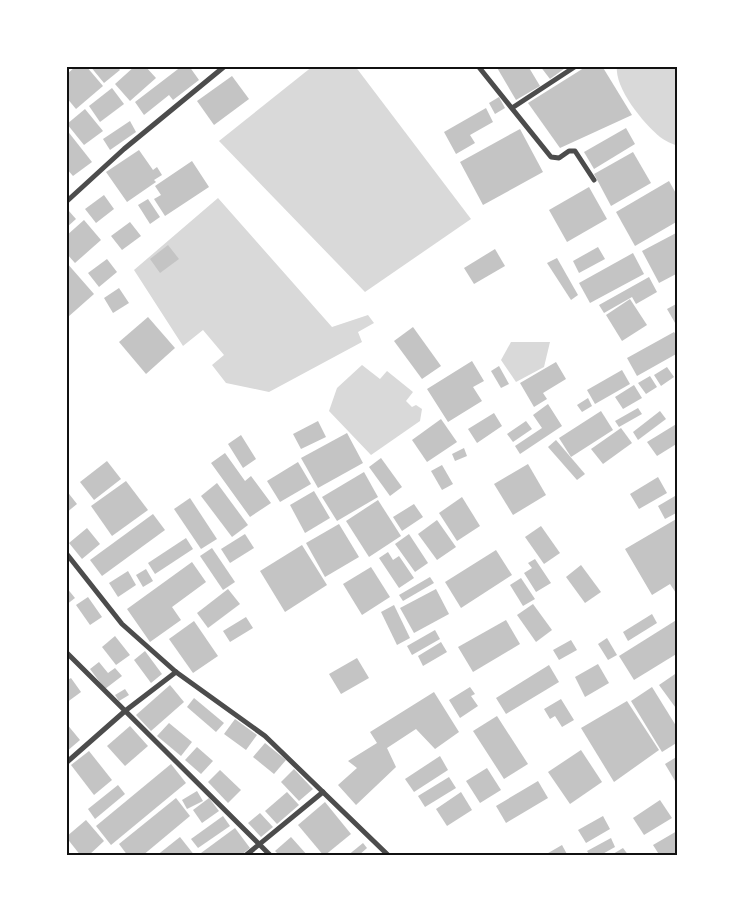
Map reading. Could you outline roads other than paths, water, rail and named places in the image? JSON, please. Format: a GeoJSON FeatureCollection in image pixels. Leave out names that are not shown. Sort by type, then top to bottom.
{"type":"FeatureCollection","features":[{"type":"Feature","properties":{"kind":"street"},"geometry":{"type":"LineString","coordinates":[[66,202],[124,148],[225,66]]}},
{"type":"Feature","properties":{"kind":"street"},"geometry":{"type":"LineString","coordinates":[[478,66],[551,157],[559,158],[569,151],[575,151],[594,180]]}},
{"type":"Feature","properties":{"kind":"street"},"geometry":{"type":"LineString","coordinates":[[512,108],[576,66]]}},
{"type":"Feature","properties":{"kind":"street"},"geometry":{"type":"LineString","coordinates":[[66,553],[122,624],[176,672],[265,736],[389,856]]}},
{"type":"Feature","properties":{"kind":"street"},"geometry":{"type":"LineString","coordinates":[[66,652],[270,856]]}},
{"type":"Feature","properties":{"kind":"street"},"geometry":{"type":"LineString","coordinates":[[66,763],[125,711],[176,672]]}},
{"type":"Feature","properties":{"kind":"street"},"geometry":{"type":"LineString","coordinates":[[245,856],[323,792]]}}]}
